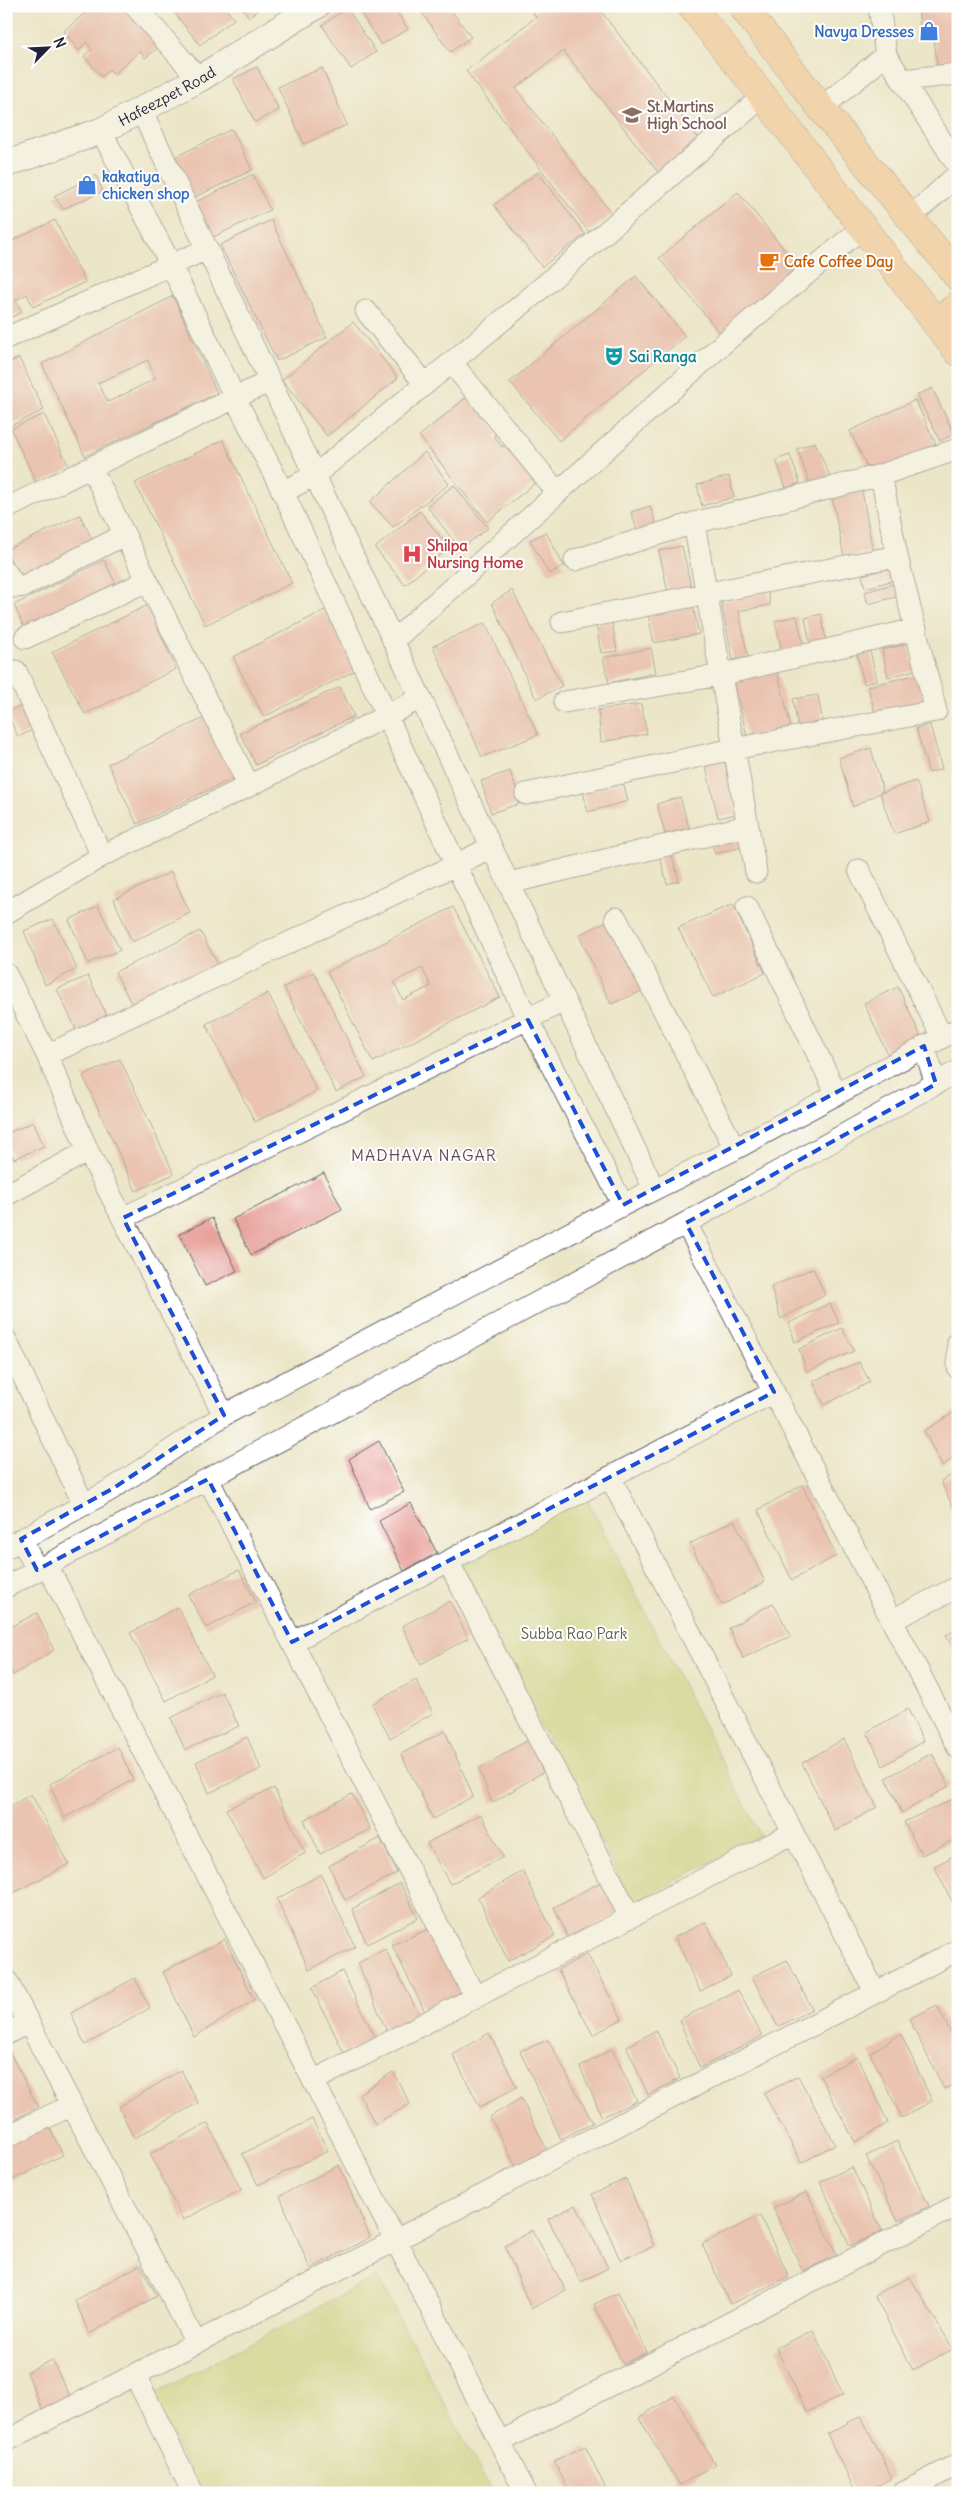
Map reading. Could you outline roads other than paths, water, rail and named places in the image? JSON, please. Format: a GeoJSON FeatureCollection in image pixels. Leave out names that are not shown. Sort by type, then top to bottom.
{"type":"FeatureCollection","features":[{"type":"Feature","properties":{"kind":"highway"},"geometry":{"type":"LineString","coordinates":[[691,6],[763,96],[958,352]]}},
{"type":"Feature","properties":{"kind":"highway"},"geometry":{"type":"LineString","coordinates":[[742,6],[821,108],[958,277]]}},
{"type":"Feature","properties":{"kind":"highway"},"geometry":{"type":"LineString","coordinates":[[936,324],[958,305]]}},
{"type":"Feature","properties":{"kind":"street"},"geometry":{"type":"LineString","coordinates":[[135,6],[199,79]]}},
{"type":"Feature","properties":{"kind":"street","name":"Hafeezpet Road"},"geometry":{"type":"LineString","coordinates":[[6,164],[101,131],[199,79],[316,6]]}},
{"type":"Feature","properties":{"kind":"street"},"geometry":{"type":"LineString","coordinates":[[879,6],[886,55],[958,166]]}},
{"type":"Feature","properties":{"kind":"street"},"geometry":{"type":"LineString","coordinates":[[821,108],[886,55]]}},
{"type":"Feature","properties":{"kind":"street"},"geometry":{"type":"LineString","coordinates":[[902,80],[958,74]]}},
{"type":"Feature","properties":{"kind":"street"},"geometry":{"type":"LineString","coordinates":[[283,492],[315,476],[452,363],[763,96]]}},
{"type":"Feature","properties":{"kind":"street"},"geometry":{"type":"LineString","coordinates":[[141,110],[393,640],[419,699],[654,1189]]}},
{"type":"Feature","properties":{"kind":"street"},"geometry":{"type":"LineString","coordinates":[[101,131],[171,266],[283,492],[528,1020],[623,1205]]}},
{"type":"Feature","properties":{"kind":"street"},"geometry":{"type":"LineString","coordinates":[[911,217],[958,174]]}},
{"type":"Feature","properties":{"kind":"street"},"geometry":{"type":"LineString","coordinates":[[393,640],[726,342],[862,228]]}},
{"type":"Feature","properties":{"kind":"street"},"geometry":{"type":"LineString","coordinates":[[6,338],[207,249]]}},
{"type":"Feature","properties":{"kind":"street"},"geometry":{"type":"LineString","coordinates":[[366,312],[425,384]]}},
{"type":"Feature","properties":{"kind":"street"},"geometry":{"type":"LineString","coordinates":[[452,363],[557,492]]}},
{"type":"Feature","properties":{"kind":"street"},"geometry":{"type":"LineString","coordinates":[[11,506],[92,469],[270,382]]}},
{"type":"Feature","properties":{"kind":"street"},"geometry":{"type":"LineString","coordinates":[[574,560],[694,523],[881,475],[958,449]]}},
{"type":"Feature","properties":{"kind":"street"},"geometry":{"type":"LineString","coordinates":[[92,469],[250,786]]}},
{"type":"Feature","properties":{"kind":"street"},"geometry":{"type":"LineString","coordinates":[[526,794],[733,749],[936,710],[897,556],[881,475]]}},
{"type":"Feature","properties":{"kind":"street"},"geometry":{"type":"LineString","coordinates":[[694,523],[746,826],[756,872]]}},
{"type":"Feature","properties":{"kind":"street"},"geometry":{"type":"LineString","coordinates":[[6,572],[16,587],[24,586],[124,536]]}},
{"type":"Feature","properties":{"kind":"street"},"geometry":{"type":"LineString","coordinates":[[562,622],[897,556]]}},
{"type":"Feature","properties":{"kind":"street"},"geometry":{"type":"LineString","coordinates":[[25,638],[147,581]]}},
{"type":"Feature","properties":{"kind":"street"},"geometry":{"type":"LineString","coordinates":[[564,702],[720,676],[916,629]]}},
{"type":"Feature","properties":{"kind":"street"},"geometry":{"type":"LineString","coordinates":[[16,671],[102,856]]}},
{"type":"Feature","properties":{"kind":"street"},"geometry":{"type":"LineString","coordinates":[[6,913],[102,856],[250,786],[419,699]]}},
{"type":"Feature","properties":{"kind":"street"},"geometry":{"type":"LineString","coordinates":[[508,883],[746,826]]}},
{"type":"Feature","properties":{"kind":"street"},"geometry":{"type":"LineString","coordinates":[[47,1055],[456,866],[491,847]]}},
{"type":"Feature","properties":{"kind":"street"},"geometry":{"type":"LineString","coordinates":[[859,870],[941,1037],[936,1084]]}},
{"type":"Feature","properties":{"kind":"street"},"geometry":{"type":"LineString","coordinates":[[747,907],[836,1093]]}},
{"type":"Feature","properties":{"kind":"street"},"geometry":{"type":"LineString","coordinates":[[616,918],[736,1149]]}},
{"type":"Feature","properties":{"kind":"street"},"geometry":{"type":"LineString","coordinates":[[6,974],[47,1055],[88,1151],[224,1415]]}},
{"type":"Feature","properties":{"kind":"street"},"geometry":{"type":"LineString","coordinates":[[123,1218],[564,1001]]}},
{"type":"Feature","properties":{"kind":"street"},"geometry":{"type":"LineString","coordinates":[[526,2493],[313,2081],[42,1568],[14,1544],[112,1489],[224,1415],[623,1205],[736,1149],[941,1037]]}},
{"type":"Feature","properties":{"kind":"street"},"geometry":{"type":"LineString","coordinates":[[6,1587],[686,1223],[958,1071]]}},
{"type":"Feature","properties":{"kind":"street"},"geometry":{"type":"LineString","coordinates":[[6,1195],[88,1151]]}},
{"type":"Feature","properties":{"kind":"street"},"geometry":{"type":"LineString","coordinates":[[686,1223],[958,1748]]}},
{"type":"Feature","properties":{"kind":"street"},"geometry":{"type":"LineString","coordinates":[[6,1340],[84,1505]]}},
{"type":"Feature","properties":{"kind":"street"},"geometry":{"type":"LineString","coordinates":[[958,1342],[958,1368]]}},
{"type":"Feature","properties":{"kind":"street"},"geometry":{"type":"LineString","coordinates":[[292,1642],[774,1392]]}},
{"type":"Feature","properties":{"kind":"street"},"geometry":{"type":"LineString","coordinates":[[610,1478],[876,1992]]}},
{"type":"Feature","properties":{"kind":"street"},"geometry":{"type":"LineString","coordinates":[[208,1479],[475,1997]]}},
{"type":"Feature","properties":{"kind":"street"},"geometry":{"type":"LineString","coordinates":[[448,1561],[630,1917]]}},
{"type":"Feature","properties":{"kind":"street"},"geometry":{"type":"LineString","coordinates":[[892,1620],[958,1587]]}},
{"type":"Feature","properties":{"kind":"street"},"geometry":{"type":"LineString","coordinates":[[313,2081],[793,1833]]}},
{"type":"Feature","properties":{"kind":"street"},"geometry":{"type":"LineString","coordinates":[[6,2441],[958,1950]]}},
{"type":"Feature","properties":{"kind":"street"},"geometry":{"type":"LineString","coordinates":[[6,1979],[196,2343]]}},
{"type":"Feature","properties":{"kind":"street"},"geometry":{"type":"LineString","coordinates":[[6,2034],[29,2022]]}},
{"type":"Feature","properties":{"kind":"street"},"geometry":{"type":"LineString","coordinates":[[6,2137],[72,2105]]}},
{"type":"Feature","properties":{"kind":"street"},"geometry":{"type":"LineString","coordinates":[[500,2442],[958,2205]]}},
{"type":"Feature","properties":{"kind":"street"},"geometry":{"type":"LineString","coordinates":[[135,2375],[193,2493]]}},
{"type":"Feature","properties":{"kind":"street"},"geometry":{"type":"LineString","coordinates":[[903,2493],[958,2464]]}},
{"type":"Feature","properties":{"kind":"place","name":"Navya Dresses"},"geometry":{"type":"Point","coordinates":[929,31]}},
{"type":"Feature","properties":{"kind":"place","name":"St.Martins High School"},"geometry":{"type":"Point","coordinates":[632,115]}},
{"type":"Feature","properties":{"kind":"place","name":"kakatiya chicken shop"},"geometry":{"type":"Point","coordinates":[87,185]}},
{"type":"Feature","properties":{"kind":"place","name":"Cafe Coffee Day"},"geometry":{"type":"Point","coordinates":[769,261]}},
{"type":"Feature","properties":{"kind":"place","name":"Sai Ranga"},"geometry":{"type":"Point","coordinates":[614,356]}},
{"type":"Feature","properties":{"kind":"place","name":"Shilpa Nursing Home"},"geometry":{"type":"Point","coordinates":[412,554]}},
{"type":"Feature","properties":{"kind":"district","name":"MADHAVA NAGAR"},"geometry":{"type":"Point","coordinates":[424,1155]}},
{"type":"Feature","properties":{"kind":"park label","name":"Subba Rao Park"},"geometry":{"type":"Point","coordinates":[574,1633]}}]}
